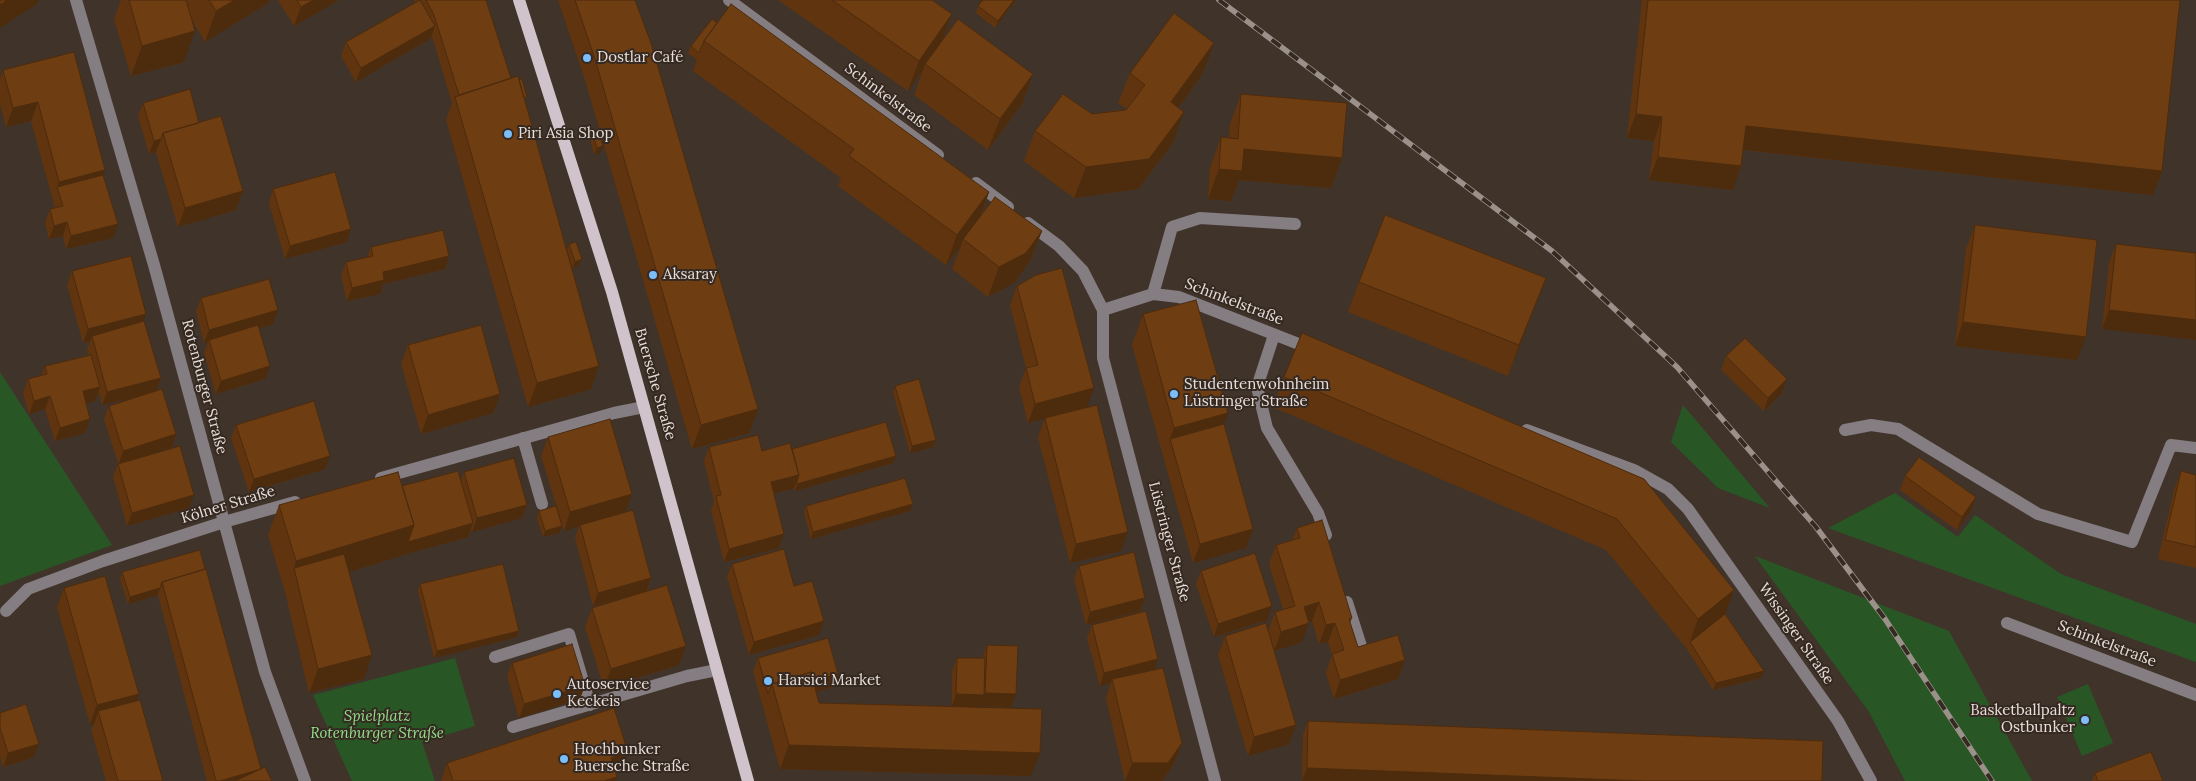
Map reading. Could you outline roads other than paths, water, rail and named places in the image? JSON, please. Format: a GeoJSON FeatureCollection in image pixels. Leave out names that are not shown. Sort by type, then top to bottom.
{"type":"FeatureCollection","features":[{"type":"Feature","properties":{"kind":"main road","name":"Buersche Straße"},"geometry":{"type":"LineString","coordinates":[[519,0],[584,200],[644,407],[748,781]]}},
{"type":"Feature","properties":{"kind":"street","name":"Rotenburger Straße"},"geometry":{"type":"LineString","coordinates":[[76,0],[154,265],[265,672],[305,781]]}},
{"type":"Feature","properties":{"kind":"street","name":"Schinkelstraße"},"geometry":{"type":"LineString","coordinates":[[729,0],[951,165]]}},
{"type":"Feature","properties":{"kind":"street"},"geometry":{"type":"LineString","coordinates":[[967,176],[1059,246],[1083,271],[1103,310]]}},
{"type":"Feature","properties":{"kind":"street"},"geometry":{"type":"LineString","coordinates":[[1153,294],[1172,227],[1200,218],[1295,224]]}},
{"type":"Feature","properties":{"kind":"street","name":"Schinkelstraße"},"geometry":{"type":"LineString","coordinates":[[1103,310],[1153,294],[1179,297],[1329,356]]}},
{"type":"Feature","properties":{"kind":"street","name":"Lüstringer Straße"},"geometry":{"type":"LineString","coordinates":[[1103,310],[1103,358],[1216,781]]}},
{"type":"Feature","properties":{"kind":"street"},"geometry":{"type":"LineString","coordinates":[[1274,335],[1256,387],[1267,428],[1318,512],[1330,548]]}},
{"type":"Feature","properties":{"kind":"street"},"geometry":{"type":"LineString","coordinates":[[364,482],[644,407]]}},
{"type":"Feature","properties":{"kind":"street","name":"Wissinger Straße"},"geometry":{"type":"LineString","coordinates":[[1514,425],[1634,470],[1668,489],[1688,510],[1838,721],[1871,781]]}},
{"type":"Feature","properties":{"kind":"street"},"geometry":{"type":"LineString","coordinates":[[1845,430],[1871,425],[1898,429],[2038,514],[2132,542],[2171,445],[2196,448]]}},
{"type":"Feature","properties":{"kind":"street"},"geometry":{"type":"LineString","coordinates":[[523,438],[542,504]]}},
{"type":"Feature","properties":{"kind":"street","name":"Kölner Straße"},"geometry":{"type":"LineString","coordinates":[[6,611],[28,589],[103,561],[224,522],[308,498]]}},
{"type":"Feature","properties":{"kind":"street"},"geometry":{"type":"LineString","coordinates":[[1344,592],[1361,646]]}},
{"type":"Feature","properties":{"kind":"street","name":"Schinkelstraße"},"geometry":{"type":"LineString","coordinates":[[2007,623],[2196,695]]}},
{"type":"Feature","properties":{"kind":"street"},"geometry":{"type":"LineString","coordinates":[[495,657],[569,634],[590,704]]}},
{"type":"Feature","properties":{"kind":"street"},"geometry":{"type":"LineString","coordinates":[[513,727],[688,676],[717,670]]}},
{"type":"Feature","properties":{"kind":"railway"},"geometry":{"type":"LineString","coordinates":[[1219,0],[1552,251],[1677,367],[1816,527],[1885,619],[1992,781]]}},
{"type":"Feature","properties":{"kind":"place","name":"Dostlar Café"},"geometry":{"type":"Point","coordinates":[587,58]}},
{"type":"Feature","properties":{"kind":"place","name":"Piri Asia Shop"},"geometry":{"type":"Point","coordinates":[508,134]}},
{"type":"Feature","properties":{"kind":"place","name":"Aksaray"},"geometry":{"type":"Point","coordinates":[653,275]}},
{"type":"Feature","properties":{"kind":"place","name":"Studentenwohnheim Lüstringer Straße"},"geometry":{"type":"Point","coordinates":[1174,394]}},
{"type":"Feature","properties":{"kind":"place","name":"Harsici Market"},"geometry":{"type":"Point","coordinates":[768,681]}},
{"type":"Feature","properties":{"kind":"place","name":"Autoservice Keckeis"},"geometry":{"type":"Point","coordinates":[557,694]}},
{"type":"Feature","properties":{"kind":"place","name":"Basketballpaltz Ostbunker"},"geometry":{"type":"Point","coordinates":[2085,720]}},
{"type":"Feature","properties":{"kind":"place","name":"Hochbunker Buersche Straße"},"geometry":{"type":"Point","coordinates":[564,759]}},
{"type":"Feature","properties":{"kind":"park label","name":"Spielplatz Rotenburger Straße"},"geometry":{"type":"Point","coordinates":[377,726]}}]}
